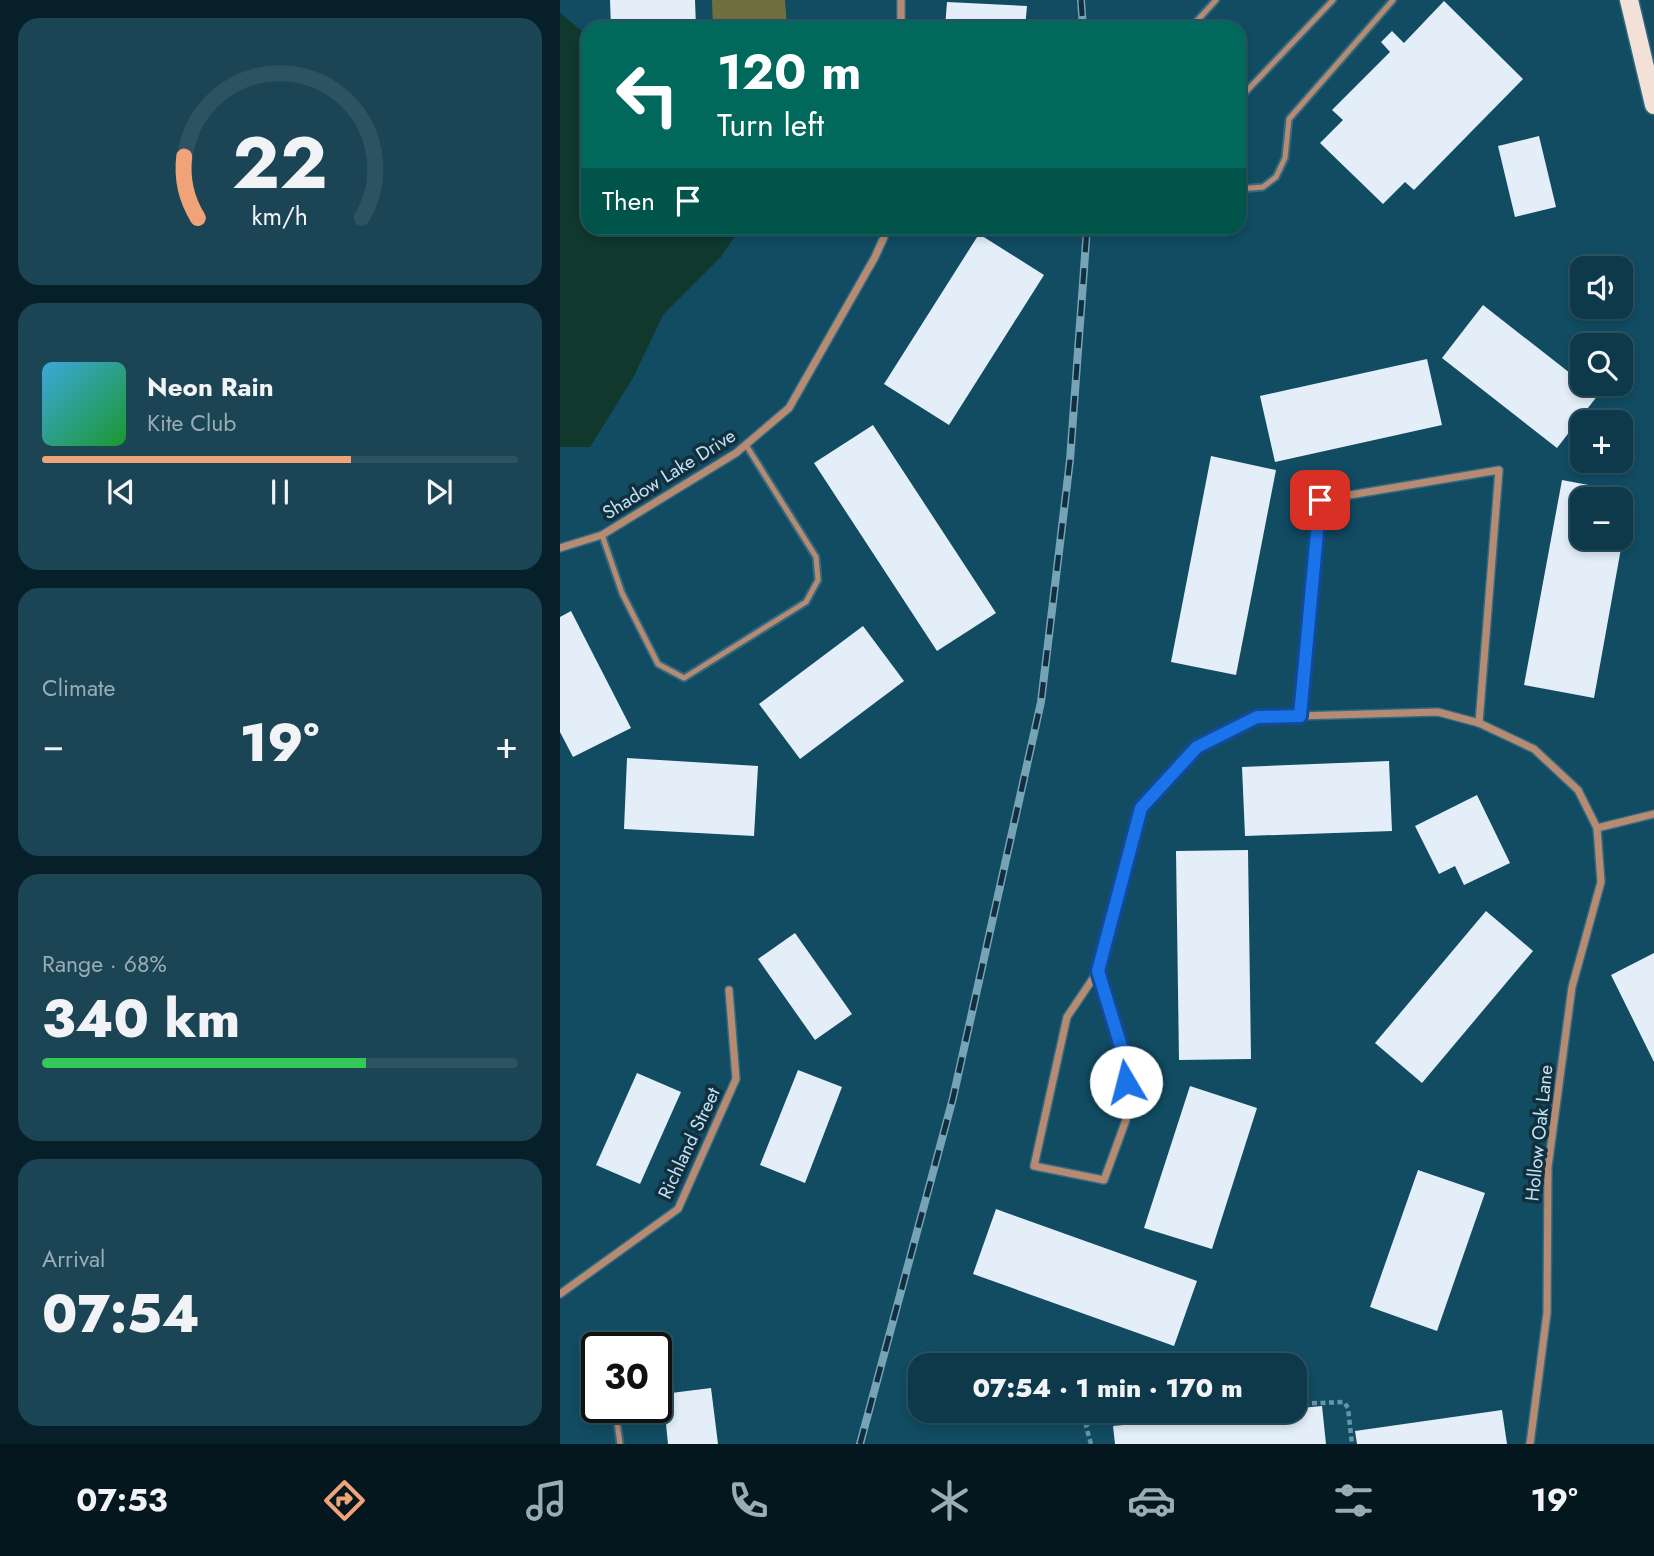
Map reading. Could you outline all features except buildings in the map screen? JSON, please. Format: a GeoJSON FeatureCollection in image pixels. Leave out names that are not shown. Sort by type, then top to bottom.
{"type":"FeatureCollection","features":[{"type":"Feature","properties":{"kind":"main road"},"geometry":{"type":"LineString","coordinates":[[1629,0],[1654,104]]}},
{"type":"Feature","properties":{"kind":"street"},"geometry":{"type":"LineString","coordinates":[[901,0],[901,21]]}},
{"type":"Feature","properties":{"kind":"street","name":"Shadow Lake Drive"},"geometry":{"type":"LineString","coordinates":[[560,548],[601,535],[746,445],[789,408],[876,257],[885,235]]}},
{"type":"Feature","properties":{"kind":"street"},"geometry":{"type":"LineString","coordinates":[[1300,716],[1320,500],[1499,470],[1479,723]]}},
{"type":"Feature","properties":{"kind":"street","name":"Hollow Oak Lane"},"geometry":{"type":"LineString","coordinates":[[1098,971],[1126,1063],[1126,1120],[1104,1180],[1034,1166],[1067,1017],[1098,971],[1141,808],[1197,747],[1257,717],[1438,712],[1479,723],[1534,749],[1578,790],[1597,828],[1601,882],[1572,987],[1548,1167],[1547,1314],[1530,1444]]}},
{"type":"Feature","properties":{"kind":"street"},"geometry":{"type":"LineString","coordinates":[[1597,828],[1654,814]]}},
{"type":"Feature","properties":{"kind":"street","name":"Richland Street"},"geometry":{"type":"LineString","coordinates":[[560,1294],[678,1209],[736,1079],[729,990]]}},
{"type":"Feature","properties":{"kind":"lane"},"geometry":{"type":"LineString","coordinates":[[1197,21],[1216,0]]}},
{"type":"Feature","properties":{"kind":"lane"},"geometry":{"type":"LineString","coordinates":[[1246,92],[1333,0]]}},
{"type":"Feature","properties":{"kind":"lane"},"geometry":{"type":"LineString","coordinates":[[1246,188],[1263,187],[1276,177],[1284,158],[1289,119],[1393,0]]}},
{"type":"Feature","properties":{"kind":"lane"},"geometry":{"type":"LineString","coordinates":[[601,535],[622,593],[658,664],[684,678],[806,602],[818,580],[817,557],[746,445]]}},
{"type":"Feature","properties":{"kind":"lane"},"geometry":{"type":"LineString","coordinates":[[617,1423],[620,1444]]}},
{"type":"Feature","properties":{"kind":"path"},"geometry":{"type":"LineString","coordinates":[[1307,1404],[1344,1402],[1348,1408],[1352,1444]]}},
{"type":"Feature","properties":{"kind":"path"},"geometry":{"type":"LineString","coordinates":[[1089,1423],[1086,1426],[1091,1444]]}},
{"type":"Feature","properties":{"kind":"shaded area"},"geometry":{"type":"Polygon","coordinates":[[[712,0],[785,0],[786,21],[713,21],[712,0]]]}},
{"type":"Feature","properties":{"kind":"shaded area"},"geometry":{"type":"Polygon","coordinates":[[[560,13],[581,30],[581,235],[735,235],[721,257],[663,315],[633,378],[590,447],[560,447],[560,13]]]}},
{"type":"Feature","properties":{"kind":"railway"},"geometry":{"type":"LineString","coordinates":[[1081,0],[1082,21]]}},
{"type":"Feature","properties":{"kind":"railway"},"geometry":{"type":"LineString","coordinates":[[860,1444],[953,1098],[1041,702],[1070,460],[1086,235]]}},
{"type":"Feature","properties":{"kind":"route"},"geometry":{"type":"LineString","coordinates":[[1126,1082],[1126,1063],[1098,971],[1141,808],[1197,747],[1257,717],[1300,716],[1320,500]]}}]}
